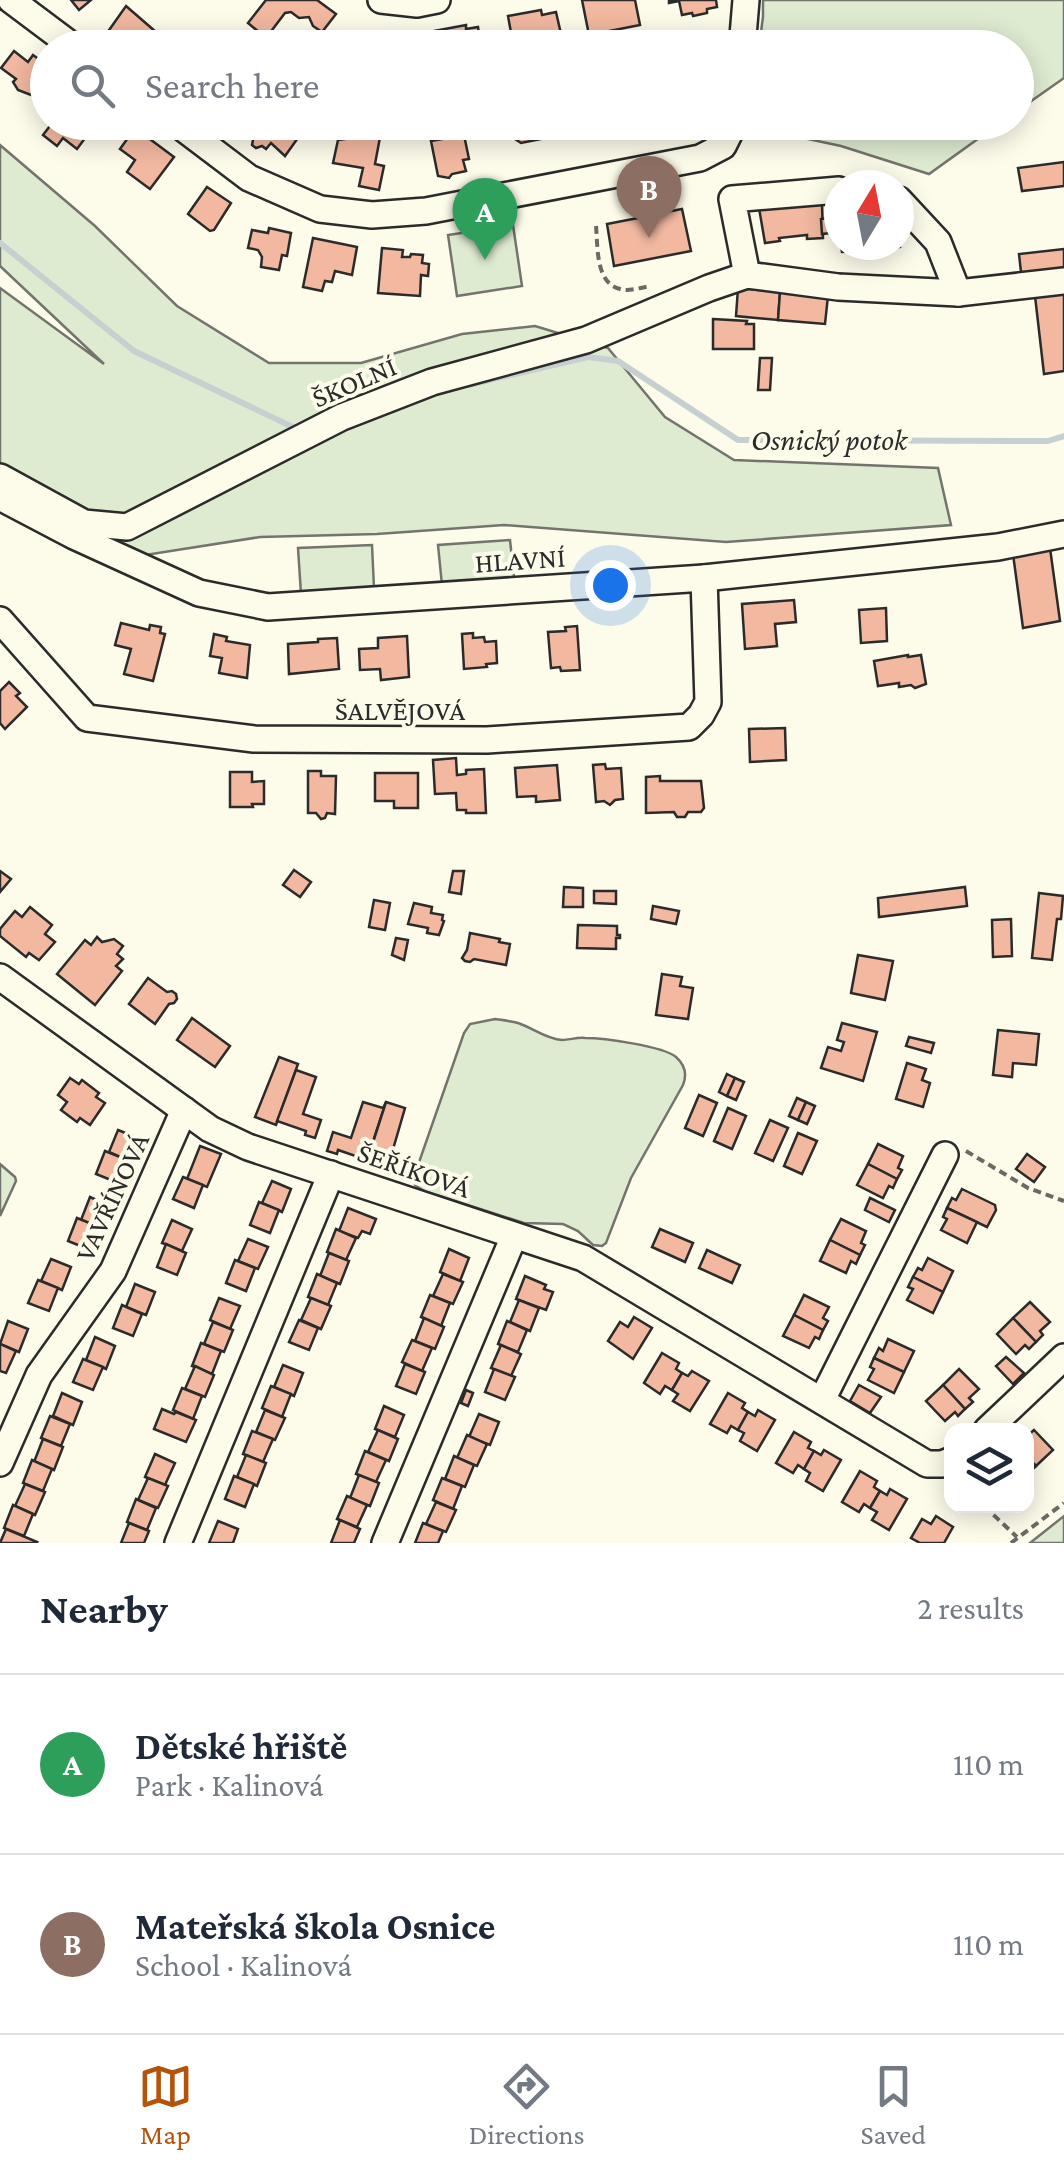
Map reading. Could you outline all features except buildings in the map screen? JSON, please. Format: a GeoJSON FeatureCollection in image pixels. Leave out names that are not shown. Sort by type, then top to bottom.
{"type":"FeatureCollection","features":[{"type":"Feature","properties":{"kind":"street"},"geometry":{"type":"LineString","coordinates":[[11,0],[51,30]]}},
{"type":"Feature","properties":{"kind":"street"},"geometry":{"type":"LineString","coordinates":[[381,0],[417,4],[436,0]]}},
{"type":"Feature","properties":{"kind":"street"},"geometry":{"type":"LineString","coordinates":[[744,30],[746,0]]}},
{"type":"Feature","properties":{"kind":"street"},"geometry":{"type":"LineString","coordinates":[[199,140],[249,178],[320,208],[372,215],[426,211],[700,158],[723,146],[726,140]]}},
{"type":"Feature","properties":{"kind":"street"},"geometry":{"type":"LineString","coordinates":[[747,275],[732,198],[824,191]]}},
{"type":"Feature","properties":{"kind":"street"},"geometry":{"type":"LineString","coordinates":[[914,216],[938,242],[958,293]]}},
{"type":"Feature","properties":{"kind":"street","name":"ŠKOLNÍ"},"geometry":{"type":"LineString","coordinates":[[0,477],[84,523],[127,527],[342,417],[432,382],[586,340],[747,275],[838,287],[958,293],[1064,281]]}},
{"type":"Feature","properties":{"kind":"street","name":"HLAVNÍ"},"geometry":{"type":"LineString","coordinates":[[0,497],[198,593],[268,607],[704,578],[998,547],[1064,534]]}},
{"type":"Feature","properties":{"kind":"street","name":"ŠALVĚJOVÁ"},"geometry":{"type":"LineString","coordinates":[[0,620],[86,718],[254,739],[487,740],[689,727],[708,702],[704,578]]}},
{"type":"Feature","properties":{"kind":"street","name":"ŠEŘÍKOVÁ"},"geometry":{"type":"LineString","coordinates":[[0,976],[227,1138],[583,1258],[927,1464],[944,1463]]}},
{"type":"Feature","properties":{"kind":"street","name":"VAVŘÍNOVÁ"},"geometry":{"type":"LineString","coordinates":[[0,1463],[39,1375],[113,1271],[184,1110]]}},
{"type":"Feature","properties":{"kind":"street"},"geometry":{"type":"LineString","coordinates":[[822,1400],[956,1153]]}},
{"type":"Feature","properties":{"kind":"street"},"geometry":{"type":"LineString","coordinates":[[178,1543],[331,1174]]}},
{"type":"Feature","properties":{"kind":"street"},"geometry":{"type":"LineString","coordinates":[[385,1543],[514,1236]]}},
{"type":"Feature","properties":{"kind":"street"},"geometry":{"type":"LineString","coordinates":[[994,1423],[1064,1357]]}},
{"type":"Feature","properties":{"kind":"path"},"geometry":{"type":"LineString","coordinates":[[596,226],[602,274],[612,285],[622,290],[657,285]]}},
{"type":"Feature","properties":{"kind":"path"},"geometry":{"type":"LineString","coordinates":[[956,1153],[1028,1188],[1064,1200]]}},
{"type":"Feature","properties":{"kind":"path"},"geometry":{"type":"LineString","coordinates":[[1011,1543],[1064,1503]]}},
{"type":"Feature","properties":{"kind":"path"},"geometry":{"type":"LineString","coordinates":[[991,1513],[1018,1538]]}},
{"type":"Feature","properties":{"kind":"green space"},"geometry":{"type":"Polygon","coordinates":[[[763,0],[1064,0],[1064,78],[1034,99],[1034,30],[761,30],[763,0]]]}},
{"type":"Feature","properties":{"kind":"green space"},"geometry":{"type":"Polygon","coordinates":[[[813,140],[976,140],[929,174],[813,140]]]}},
{"type":"Feature","properties":{"kind":"green space"},"geometry":{"type":"Polygon","coordinates":[[[0,145],[95,226],[177,306],[269,363],[361,363],[462,334],[535,326],[608,348],[665,417],[734,460],[938,468],[951,525],[726,542],[504,525],[260,537],[139,556],[0,470],[0,288],[104,364],[0,266],[0,145]]]}},
{"type":"Feature","properties":{"kind":"green space"},"geometry":{"type":"Polygon","coordinates":[[[513,225],[522,286],[457,296],[448,235],[513,225]]]}},
{"type":"Feature","properties":{"kind":"green space"},"geometry":{"type":"Polygon","coordinates":[[[510,540],[514,577],[442,585],[438,545],[510,540]]]}},
{"type":"Feature","properties":{"kind":"green space"},"geometry":{"type":"Polygon","coordinates":[[[372,545],[374,588],[301,594],[298,548],[372,545]]]}},
{"type":"Feature","properties":{"kind":"green space"},"geometry":{"type":"Polygon","coordinates":[[[495,1019],[518,1023],[556,1039],[594,1038],[646,1046],[669,1053],[683,1067],[683,1085],[631,1178],[602,1246],[593,1245],[563,1224],[524,1223],[415,1185],[417,1168],[464,1033],[470,1024],[495,1019]]]}},
{"type":"Feature","properties":{"kind":"green space"},"geometry":{"type":"Polygon","coordinates":[[[0,1164],[16,1181],[0,1216],[0,1164]]]}},
{"type":"Feature","properties":{"kind":"green space"},"geometry":{"type":"Polygon","coordinates":[[[1064,1516],[1064,1543],[1030,1543],[1064,1516]]]}},
{"type":"Feature","properties":{"kind":"waterway","name":"Osnický potok"},"geometry":{"type":"LineString","coordinates":[[0,243],[134,351],[299,430]]}},
{"type":"Feature","properties":{"kind":"waterway","name":"Osnický potok"},"geometry":{"type":"LineString","coordinates":[[468,385],[588,357],[618,361],[738,440],[1048,441],[1064,436]]}},
{"type":"Feature","properties":{"kind":"place","name":"Mateřská škola Osnice"},"geometry":{"type":"Point","coordinates":[649,238]}},
{"type":"Feature","properties":{"kind":"place","name":"Dětské hřiště"},"geometry":{"type":"Point","coordinates":[485,260]}}]}
